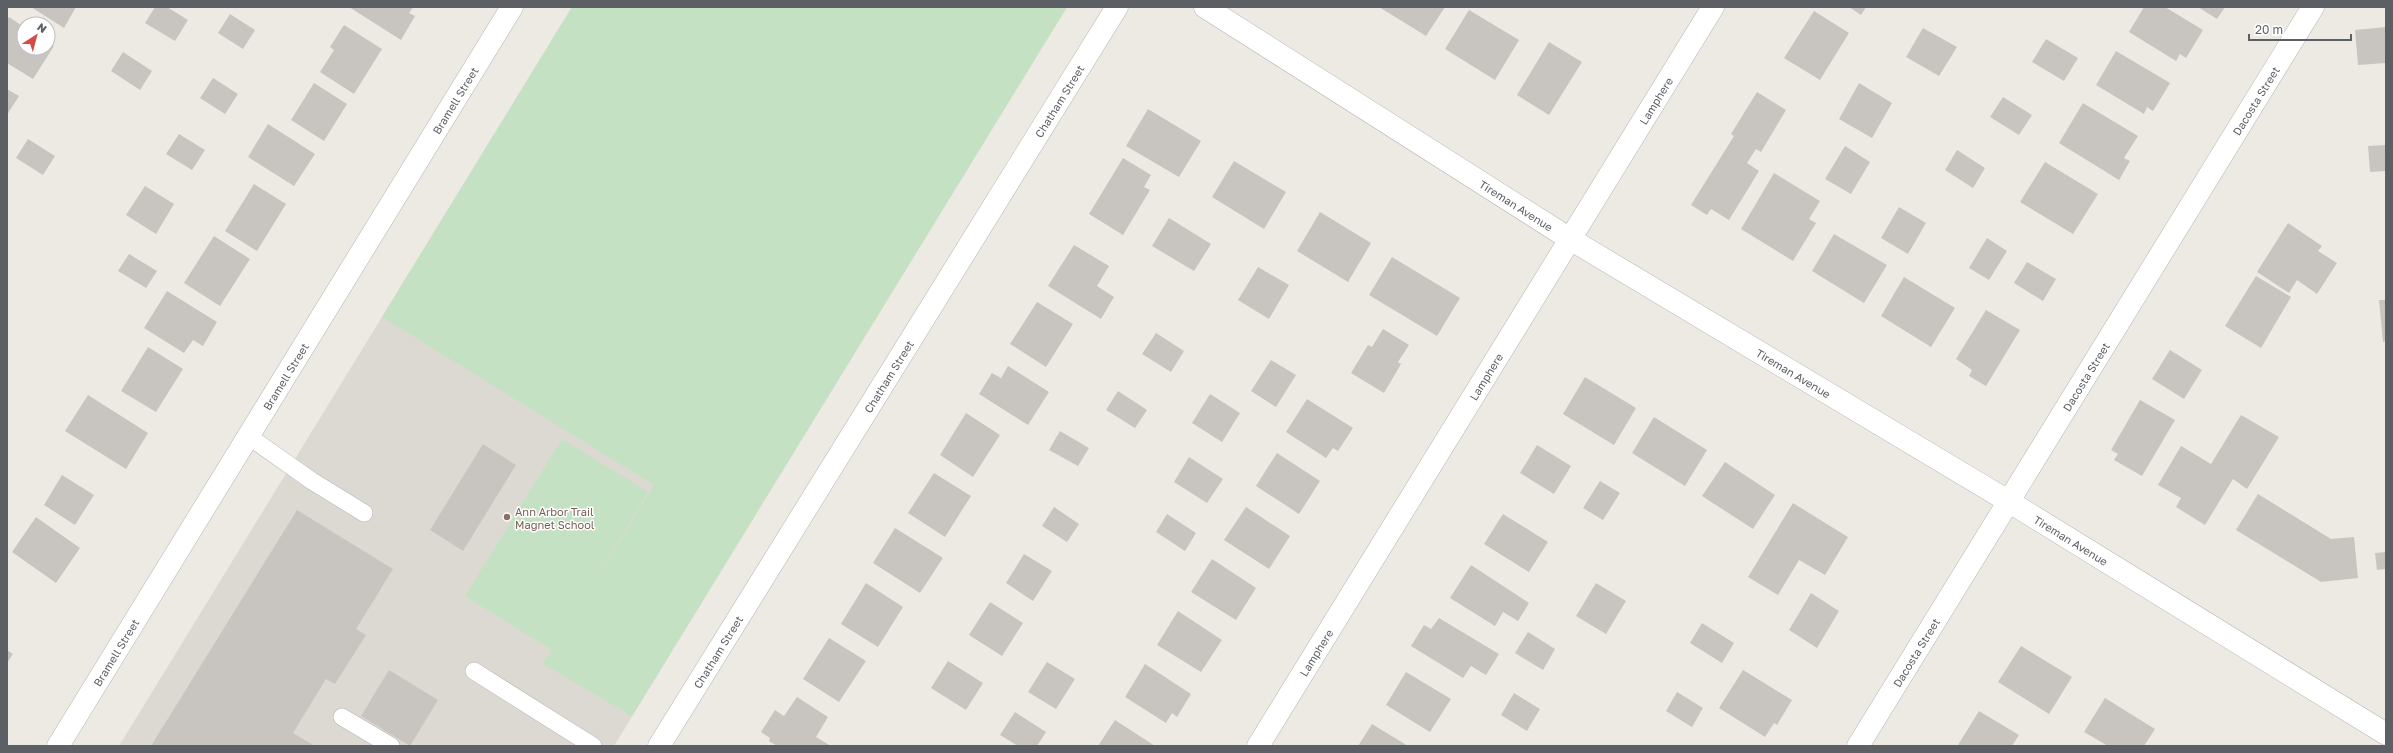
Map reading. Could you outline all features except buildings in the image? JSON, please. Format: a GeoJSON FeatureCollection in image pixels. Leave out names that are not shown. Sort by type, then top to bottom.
{"type":"FeatureCollection","features":[{"type":"Feature","properties":{"kind":"street","name":"Bramell Street"},"geometry":{"type":"LineString","coordinates":[[58,746],[512,7]]}},
{"type":"Feature","properties":{"kind":"street","name":"Chatham Street"},"geometry":{"type":"LineString","coordinates":[[660,746],[1117,7]]}},
{"type":"Feature","properties":{"kind":"street","name":"Tireman Avenue"},"geometry":{"type":"LineString","coordinates":[[1205,7],[1570,238],[2008,501],[2386,734]]}},
{"type":"Feature","properties":{"kind":"street","name":"Lamphere"},"geometry":{"type":"LineString","coordinates":[[1258,746],[1712,7]]}},
{"type":"Feature","properties":{"kind":"street","name":"Dacosta Street"},"geometry":{"type":"LineString","coordinates":[[1858,746],[2313,7]]}},
{"type":"Feature","properties":{"kind":"lane"},"geometry":{"type":"LineString","coordinates":[[248,436],[312,481],[364,513]]}},
{"type":"Feature","properties":{"kind":"lane"},"geometry":{"type":"LineString","coordinates":[[474,671],[593,746]]}},
{"type":"Feature","properties":{"kind":"lane"},"geometry":{"type":"LineString","coordinates":[[342,717],[391,746]]}},
{"type":"Feature","properties":{"kind":"shaded area","name":"Ann Arbor Trail Magnet School"},"geometry":{"type":"Polygon","coordinates":[[[572,7],[1067,7],[614,746],[119,746],[572,7]]]}},
{"type":"Feature","properties":{"kind":"green space","name":"Ann Arbor Trail Magnet School"},"geometry":{"type":"Polygon","coordinates":[[[572,7],[1067,7],[632,716],[543,664],[552,650],[465,596],[562,439],[648,492],[569,623],[654,485],[382,317],[572,7]]]}},
{"type":"Feature","properties":{"kind":"place","name":"Ann Arbor Trail Magnet School"},"geometry":{"type":"Point","coordinates":[507,517]}}]}
